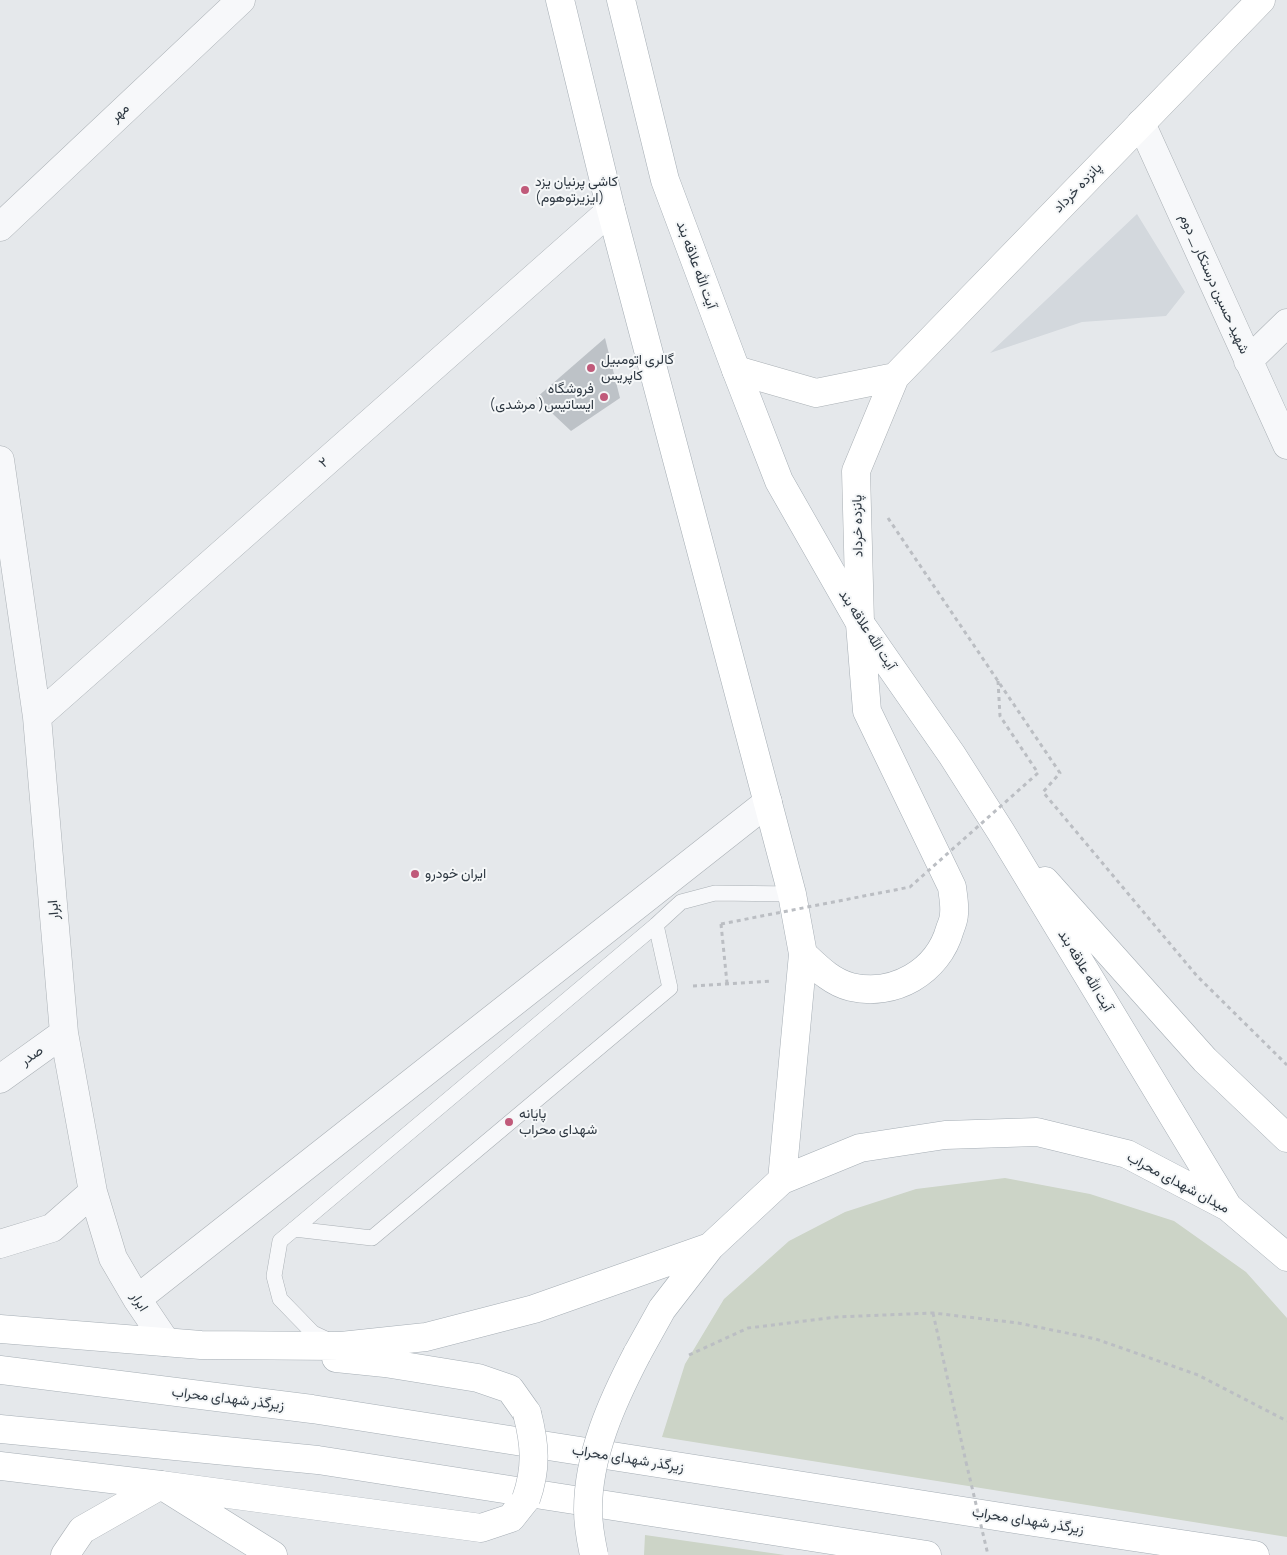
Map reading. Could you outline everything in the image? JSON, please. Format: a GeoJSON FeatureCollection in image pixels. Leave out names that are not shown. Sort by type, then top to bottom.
{"type":"FeatureCollection","features":[{"type":"Feature","properties":{"kind":"main road"},"geometry":{"type":"LineString","coordinates":[[560,0],[611,210],[792,894],[802,967],[782,1180]]}},
{"type":"Feature","properties":{"kind":"main road","name":"آیت الله علاقه بند"},"geometry":{"type":"LineString","coordinates":[[621,0],[665,180],[779,481],[860,623],[952,755],[1001,832],[1228,1207]]}},
{"type":"Feature","properties":{"kind":"main road","name":"پانزده خرداد"},"geometry":{"type":"LineString","coordinates":[[802,967],[824,974],[850,986],[878,989],[906,982],[929,966],[946,943],[954,915],[952,887],[867,711],[860,623],[856,471],[894,377],[1261,0]]}},
{"type":"Feature","properties":{"kind":"main road"},"geometry":{"type":"LineString","coordinates":[[736,370],[816,393],[894,377]]}},
{"type":"Feature","properties":{"kind":"main road"},"geometry":{"type":"LineString","coordinates":[[1001,832],[1205,1060],[1287,1138]]}},
{"type":"Feature","properties":{"kind":"main road","name":"میدان شهدای محراب"},"geometry":{"type":"LineString","coordinates":[[594,1555],[588,1510],[592,1469],[603,1429],[618,1389],[662,1309],[710,1247],[782,1180],[860,1148],[945,1135],[1037,1132],[1127,1154],[1228,1207],[1287,1257]]}},
{"type":"Feature","properties":{"kind":"main road"},"geometry":{"type":"LineString","coordinates":[[0,1329],[201,1344],[341,1346],[426,1337],[534,1309],[710,1247]]}},
{"type":"Feature","properties":{"kind":"main road"},"geometry":{"type":"LineString","coordinates":[[0,1466],[161,1485],[481,1528],[511,1518],[526,1499],[531,1484],[534,1438],[527,1412],[510,1389],[478,1378],[385,1364],[201,1344]]}},
{"type":"Feature","properties":{"kind":"main road","name":"زیرگذر شهدای محراب"},"geometry":{"type":"LineString","coordinates":[[0,1370],[312,1409],[1255,1555]]}},
{"type":"Feature","properties":{"kind":"main road"},"geometry":{"type":"LineString","coordinates":[[0,1430],[318,1460],[928,1555]]}},
{"type":"Feature","properties":{"kind":"main road"},"geometry":{"type":"LineString","coordinates":[[65,1555],[82,1530],[161,1485]]}},
{"type":"Feature","properties":{"kind":"main road"},"geometry":{"type":"LineString","coordinates":[[161,1485],[273,1555]]}},
{"type":"Feature","properties":{"kind":"street","name":"مهر"},"geometry":{"type":"LineString","coordinates":[[0,227],[241,0]]}},
{"type":"Feature","properties":{"kind":"street","name":"شهید حسین درستکار _ دوم"},"geometry":{"type":"LineString","coordinates":[[1141,123],[1287,445]]}},
{"type":"Feature","properties":{"kind":"street","name":"۲"},"geometry":{"type":"LineString","coordinates":[[36,717],[611,210]]}},
{"type":"Feature","properties":{"kind":"street"},"geometry":{"type":"LineString","coordinates":[[1248,361],[1287,323]]}},
{"type":"Feature","properties":{"kind":"street","name":"ابرار"},"geometry":{"type":"LineString","coordinates":[[0,460],[8,578],[36,717],[64,1033],[93,1192],[113,1258],[137,1299],[166,1342]]}},
{"type":"Feature","properties":{"kind":"street"},"geometry":{"type":"LineString","coordinates":[[137,1299],[768,802]]}},
{"type":"Feature","properties":{"kind":"street","name":"صدر"},"geometry":{"type":"LineString","coordinates":[[0,1079],[64,1033]]}},
{"type":"Feature","properties":{"kind":"street"},"geometry":{"type":"LineString","coordinates":[[0,1244],[52,1228],[93,1192]]}},
{"type":"Feature","properties":{"kind":"lane"},"geometry":{"type":"LineString","coordinates":[[341,1346],[313,1333],[280,1298],[274,1276],[280,1241],[681,902],[715,892],[792,894]]}},
{"type":"Feature","properties":{"kind":"lane"},"geometry":{"type":"LineString","coordinates":[[294,1229],[372,1238],[670,988],[656,925]]}},
{"type":"Feature","properties":{"kind":"path"},"geometry":{"type":"LineString","coordinates":[[884,511],[1060,773],[1043,792],[1197,976],[1287,1065]]}},
{"type":"Feature","properties":{"kind":"path"},"geometry":{"type":"LineString","coordinates":[[727,983],[721,924],[910,887],[1038,774],[1000,716],[998,680]]}},
{"type":"Feature","properties":{"kind":"path"},"geometry":{"type":"LineString","coordinates":[[670,988],[727,983],[802,967]]}},
{"type":"Feature","properties":{"kind":"path"},"geometry":{"type":"LineString","coordinates":[[933,1313],[988,1555]]}},
{"type":"Feature","properties":{"kind":"path"},"geometry":{"type":"LineString","coordinates":[[689,1355],[748,1328],[837,1317],[933,1313],[1018,1323],[1096,1339],[1198,1375],[1287,1421]]}},
{"type":"Feature","properties":{"kind":"shaded area"},"geometry":{"type":"Polygon","coordinates":[[[1137,214],[1185,292],[1166,316],[1082,322],[990,353],[1137,214]]]}},
{"type":"Feature","properties":{"kind":"shaded area"},"geometry":{"type":"Polygon","coordinates":[[[1005,1178],[1090,1194],[1174,1221],[1246,1272],[1287,1318],[1287,1537],[662,1437],[685,1364],[724,1299],[789,1241],[845,1212],[916,1189],[1005,1178]]]}},
{"type":"Feature","properties":{"kind":"shaded area"},"geometry":{"type":"Polygon","coordinates":[[[645,1535],[785,1555],[644,1555],[645,1535]]]}},
{"type":"Feature","properties":{"kind":"building","name":"گالری اتومبیل کاپریس"},"geometry":{"type":"Polygon","coordinates":[[[605,338],[620,398],[571,431],[536,398],[605,338]]]}},
{"type":"Feature","properties":{"kind":"place","name":"کاشی پرنیان یزد (ایزیرتوهوم)"},"geometry":{"type":"Point","coordinates":[525,190]}},
{"type":"Feature","properties":{"kind":"place","name":"گالری اتومبیل کاپریس"},"geometry":{"type":"Point","coordinates":[591,368]}},
{"type":"Feature","properties":{"kind":"place","name":"فروشگاه ایساتیس( مرشدی)"},"geometry":{"type":"Point","coordinates":[604,397]}},
{"type":"Feature","properties":{"kind":"place","name":"ایران خودرو"},"geometry":{"type":"Point","coordinates":[415,874]}},
{"type":"Feature","properties":{"kind":"place","name":"پایانه شهدای محراب"},"geometry":{"type":"Point","coordinates":[509,1122]}}]}
